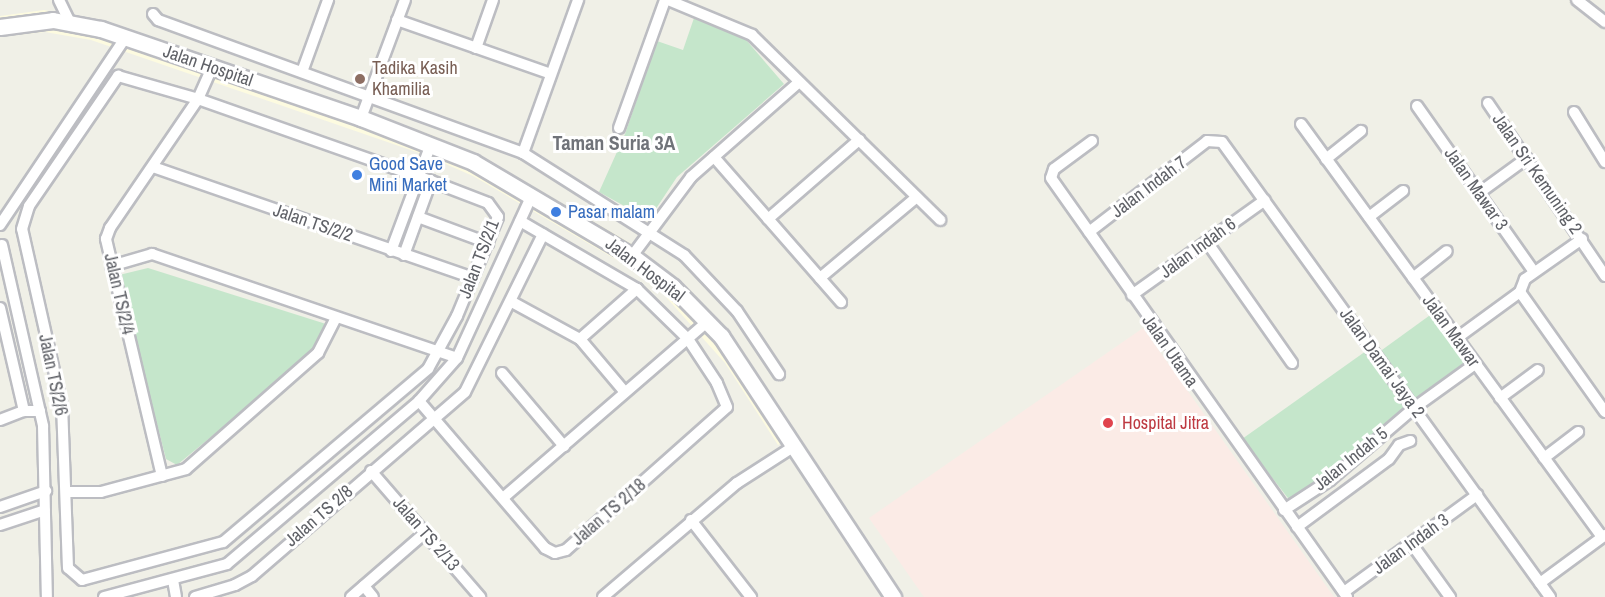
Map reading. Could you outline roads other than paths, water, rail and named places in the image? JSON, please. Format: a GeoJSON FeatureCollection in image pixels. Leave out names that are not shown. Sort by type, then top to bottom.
{"type":"FeatureCollection","features":[{"type":"Feature","properties":{"kind":"street"},"geometry":{"type":"LineString","coordinates":[[60,0],[70,23]]}},
{"type":"Feature","properties":{"kind":"street"},"geometry":{"type":"LineString","coordinates":[[302,72],[327,2],[314,0]]}},
{"type":"Feature","properties":{"kind":"street"},"geometry":{"type":"LineString","coordinates":[[361,118],[405,0]]}},
{"type":"Feature","properties":{"kind":"street"},"geometry":{"type":"LineString","coordinates":[[476,48],[493,0]]}},
{"type":"Feature","properties":{"kind":"street"},"geometry":{"type":"LineString","coordinates":[[523,153],[578,0]]}},
{"type":"Feature","properties":{"kind":"street"},"geometry":{"type":"LineString","coordinates":[[619,128],[666,0],[746,30],[940,220]]}},
{"type":"Feature","properties":{"kind":"street"},"geometry":{"type":"LineString","coordinates":[[1577,0],[1605,22]]}},
{"type":"Feature","properties":{"kind":"street"},"geometry":{"type":"LineString","coordinates":[[153,14],[158,20],[523,153],[684,255],[720,292],[778,374]]}},
{"type":"Feature","properties":{"kind":"street","name":"Jalan Hospital"},"geometry":{"type":"LineString","coordinates":[[0,27],[53,20],[70,23],[125,38],[361,118],[431,144],[532,195],[632,256],[673,287],[708,321],[734,353],[793,447],[893,597]]}},
{"type":"Feature","properties":{"kind":"street"},"geometry":{"type":"LineString","coordinates":[[397,20],[551,74]]}},
{"type":"Feature","properties":{"kind":"street"},"geometry":{"type":"LineString","coordinates":[[0,225],[125,38]]}},
{"type":"Feature","properties":{"kind":"street","name":"Jalan TS/2/4"},"geometry":{"type":"LineString","coordinates":[[162,476],[111,266],[107,233],[198,99],[212,67]]}},
{"type":"Feature","properties":{"kind":"street","name":"Jalan TS/2/6"},"geometry":{"type":"LineString","coordinates":[[418,177],[198,99],[118,76],[25,213],[23,240],[62,406],[67,492],[68,568],[75,578],[82,580],[210,548],[263,511],[428,369],[439,353]]}},
{"type":"Feature","properties":{"kind":"street"},"geometry":{"type":"LineString","coordinates":[[632,256],[683,185],[799,82]]}},
{"type":"Feature","properties":{"kind":"street","name":"Jalan Sri Kemuning 2"},"geometry":{"type":"LineString","coordinates":[[1488,103],[1605,276]]}},
{"type":"Feature","properties":{"kind":"street","name":"Jalan Mawar 3"},"geometry":{"type":"LineString","coordinates":[[1417,106],[1534,272]]}},
{"type":"Feature","properties":{"kind":"street"},"geometry":{"type":"LineString","coordinates":[[1574,112],[1605,162]]}},
{"type":"Feature","properties":{"kind":"street","name":"Jalan Mawar"},"geometry":{"type":"LineString","coordinates":[[1301,124],[1603,536]]}},
{"type":"Feature","properties":{"kind":"street"},"geometry":{"type":"LineString","coordinates":[[1326,159],[1361,131]]}},
{"type":"Feature","properties":{"kind":"street","name":"Jalan Damai Jaya 2"},"geometry":{"type":"LineString","coordinates":[[1207,141],[1217,139],[1226,146],[1551,597]]}},
{"type":"Feature","properties":{"kind":"street"},"geometry":{"type":"LineString","coordinates":[[768,219],[859,140]]}},
{"type":"Feature","properties":{"kind":"street","name":"Jalan Utama"},"geometry":{"type":"LineString","coordinates":[[1092,141],[1050,175],[1132,295],[1346,595]]}},
{"type":"Feature","properties":{"kind":"street","name":"Jalan Indah 7"},"geometry":{"type":"LineString","coordinates":[[1089,232],[1207,141]]}},
{"type":"Feature","properties":{"kind":"street"},"geometry":{"type":"LineString","coordinates":[[391,251],[431,144]]}},
{"type":"Feature","properties":{"kind":"street"},"geometry":{"type":"LineString","coordinates":[[714,157],[841,302]]}},
{"type":"Feature","properties":{"kind":"street"},"geometry":{"type":"LineString","coordinates":[[1479,192],[1527,158]]}},
{"type":"Feature","properties":{"kind":"street","name":"Jalan TS/2/2"},"geometry":{"type":"LineString","coordinates":[[153,167],[473,278]]}},
{"type":"Feature","properties":{"kind":"street","name":"Jalan TS/2/1"},"geometry":{"type":"LineString","coordinates":[[418,177],[494,207],[498,217],[439,353]]}},
{"type":"Feature","properties":{"kind":"street"},"geometry":{"type":"LineString","coordinates":[[404,255],[431,181]]}},
{"type":"Feature","properties":{"kind":"street"},"geometry":{"type":"LineString","coordinates":[[1369,217],[1403,191]]}},
{"type":"Feature","properties":{"kind":"street"},"geometry":{"type":"LineString","coordinates":[[104,597],[173,580],[232,560],[419,401],[457,358],[532,195]]}},
{"type":"Feature","properties":{"kind":"street"},"geometry":{"type":"LineString","coordinates":[[820,278],[917,197]]}},
{"type":"Feature","properties":{"kind":"street","name":"Jalan Indah 6"},"geometry":{"type":"LineString","coordinates":[[1132,295],[1265,200]]}},
{"type":"Feature","properties":{"kind":"street"},"geometry":{"type":"LineString","coordinates":[[418,218],[488,243]]}},
{"type":"Feature","properties":{"kind":"street","name":"Jalan TS 2/18"},"geometry":{"type":"LineString","coordinates":[[419,401],[545,548],[555,553],[566,550],[725,410],[725,397],[688,339],[637,288],[520,221]]}},
{"type":"Feature","properties":{"kind":"street","name":"Jalan TS 2/8"},"geometry":{"type":"LineString","coordinates":[[195,597],[246,580],[470,386],[543,234]]}},
{"type":"Feature","properties":{"kind":"street"},"geometry":{"type":"LineString","coordinates":[[1582,239],[1534,272],[1520,285],[1520,292],[1605,412]]}},
{"type":"Feature","properties":{"kind":"street"},"geometry":{"type":"LineString","coordinates":[[1207,242],[1292,363]]}},
{"type":"Feature","properties":{"kind":"street"},"geometry":{"type":"LineString","coordinates":[[2,245],[40,411],[46,491],[47,597]]}},
{"type":"Feature","properties":{"kind":"street"},"geometry":{"type":"LineString","coordinates":[[1413,278],[1447,251]]}},
{"type":"Feature","properties":{"kind":"street"},"geometry":{"type":"LineString","coordinates":[[111,266],[152,255],[457,358]]}},
{"type":"Feature","properties":{"kind":"street"},"geometry":{"type":"LineString","coordinates":[[0,291],[12,288]]}},
{"type":"Feature","properties":{"kind":"street"},"geometry":{"type":"LineString","coordinates":[[580,339],[637,288]]}},
{"type":"Feature","properties":{"kind":"street"},"geometry":{"type":"LineString","coordinates":[[1457,338],[1520,292]]}},
{"type":"Feature","properties":{"kind":"street"},"geometry":{"type":"LineString","coordinates":[[512,302],[580,339],[624,392]]}},
{"type":"Feature","properties":{"kind":"street"},"geometry":{"type":"LineString","coordinates":[[0,308],[24,411]]}},
{"type":"Feature","properties":{"kind":"street"},"geometry":{"type":"LineString","coordinates":[[67,492],[101,492],[162,476],[193,463],[318,353],[336,318]]}},
{"type":"Feature","properties":{"kind":"street"},"geometry":{"type":"LineString","coordinates":[[503,498],[708,321]]}},
{"type":"Feature","properties":{"kind":"street","name":"Jalan Indah 5"},"geometry":{"type":"LineString","coordinates":[[1284,510],[1330,480],[1414,408],[1475,364]]}},
{"type":"Feature","properties":{"kind":"street"},"geometry":{"type":"LineString","coordinates":[[1500,398],[1538,370]]}},
{"type":"Feature","properties":{"kind":"street"},"geometry":{"type":"LineString","coordinates":[[502,373],[564,446]]}},
{"type":"Feature","properties":{"kind":"street"},"geometry":{"type":"LineString","coordinates":[[0,420],[24,411],[40,411]]}},
{"type":"Feature","properties":{"kind":"street"},"geometry":{"type":"LineString","coordinates":[[1544,458],[1578,432]]}},
{"type":"Feature","properties":{"kind":"street"},"geometry":{"type":"LineString","coordinates":[[1296,527],[1389,459],[1399,445],[1410,441]]}},
{"type":"Feature","properties":{"kind":"street"},"geometry":{"type":"LineString","coordinates":[[611,595],[691,520],[793,447]]}},
{"type":"Feature","properties":{"kind":"street","name":"Jalan TS 2/13"},"geometry":{"type":"LineString","coordinates":[[371,471],[480,597]]}},
{"type":"Feature","properties":{"kind":"street"},"geometry":{"type":"LineString","coordinates":[[1330,480],[1341,495]]}},
{"type":"Feature","properties":{"kind":"street"},"geometry":{"type":"LineString","coordinates":[[0,507],[46,491]]}},
{"type":"Feature","properties":{"kind":"street","name":"Jalan Indah 3"},"geometry":{"type":"LineString","coordinates":[[1346,595],[1411,543],[1477,495]]}},
{"type":"Feature","properties":{"kind":"street"},"geometry":{"type":"LineString","coordinates":[[0,525],[45,510]]}},
{"type":"Feature","properties":{"kind":"street"},"geometry":{"type":"LineString","coordinates":[[691,520],[751,597]]}},
{"type":"Feature","properties":{"kind":"street"},"geometry":{"type":"LineString","coordinates":[[351,597],[425,533]]}},
{"type":"Feature","properties":{"kind":"street"},"geometry":{"type":"LineString","coordinates":[[1540,583],[1603,536]]}},
{"type":"Feature","properties":{"kind":"street"},"geometry":{"type":"LineString","coordinates":[[1411,543],[1450,597]]}},
{"type":"Feature","properties":{"kind":"street"},"geometry":{"type":"LineString","coordinates":[[173,580],[176,597]]}},
{"type":"Feature","properties":{"kind":"street"},"geometry":{"type":"LineString","coordinates":[[364,586],[373,597]]}},
{"type":"Feature","properties":{"kind":"place","name":"Tadika Kasih Khamilia"},"geometry":{"type":"Point","coordinates":[360,79]}},
{"type":"Feature","properties":{"kind":"place","name":"Good Save Mini Market"},"geometry":{"type":"Point","coordinates":[357,175]}},
{"type":"Feature","properties":{"kind":"place","name":"Pasar malam"},"geometry":{"type":"Point","coordinates":[556,212]}},
{"type":"Feature","properties":{"kind":"place","name":"Hospital Jitra"},"geometry":{"type":"Point","coordinates":[1108,423]}},
{"type":"Feature","properties":{"kind":"district","name":"Taman Suria 3A"},"geometry":{"type":"Point","coordinates":[614,142]}}]}
